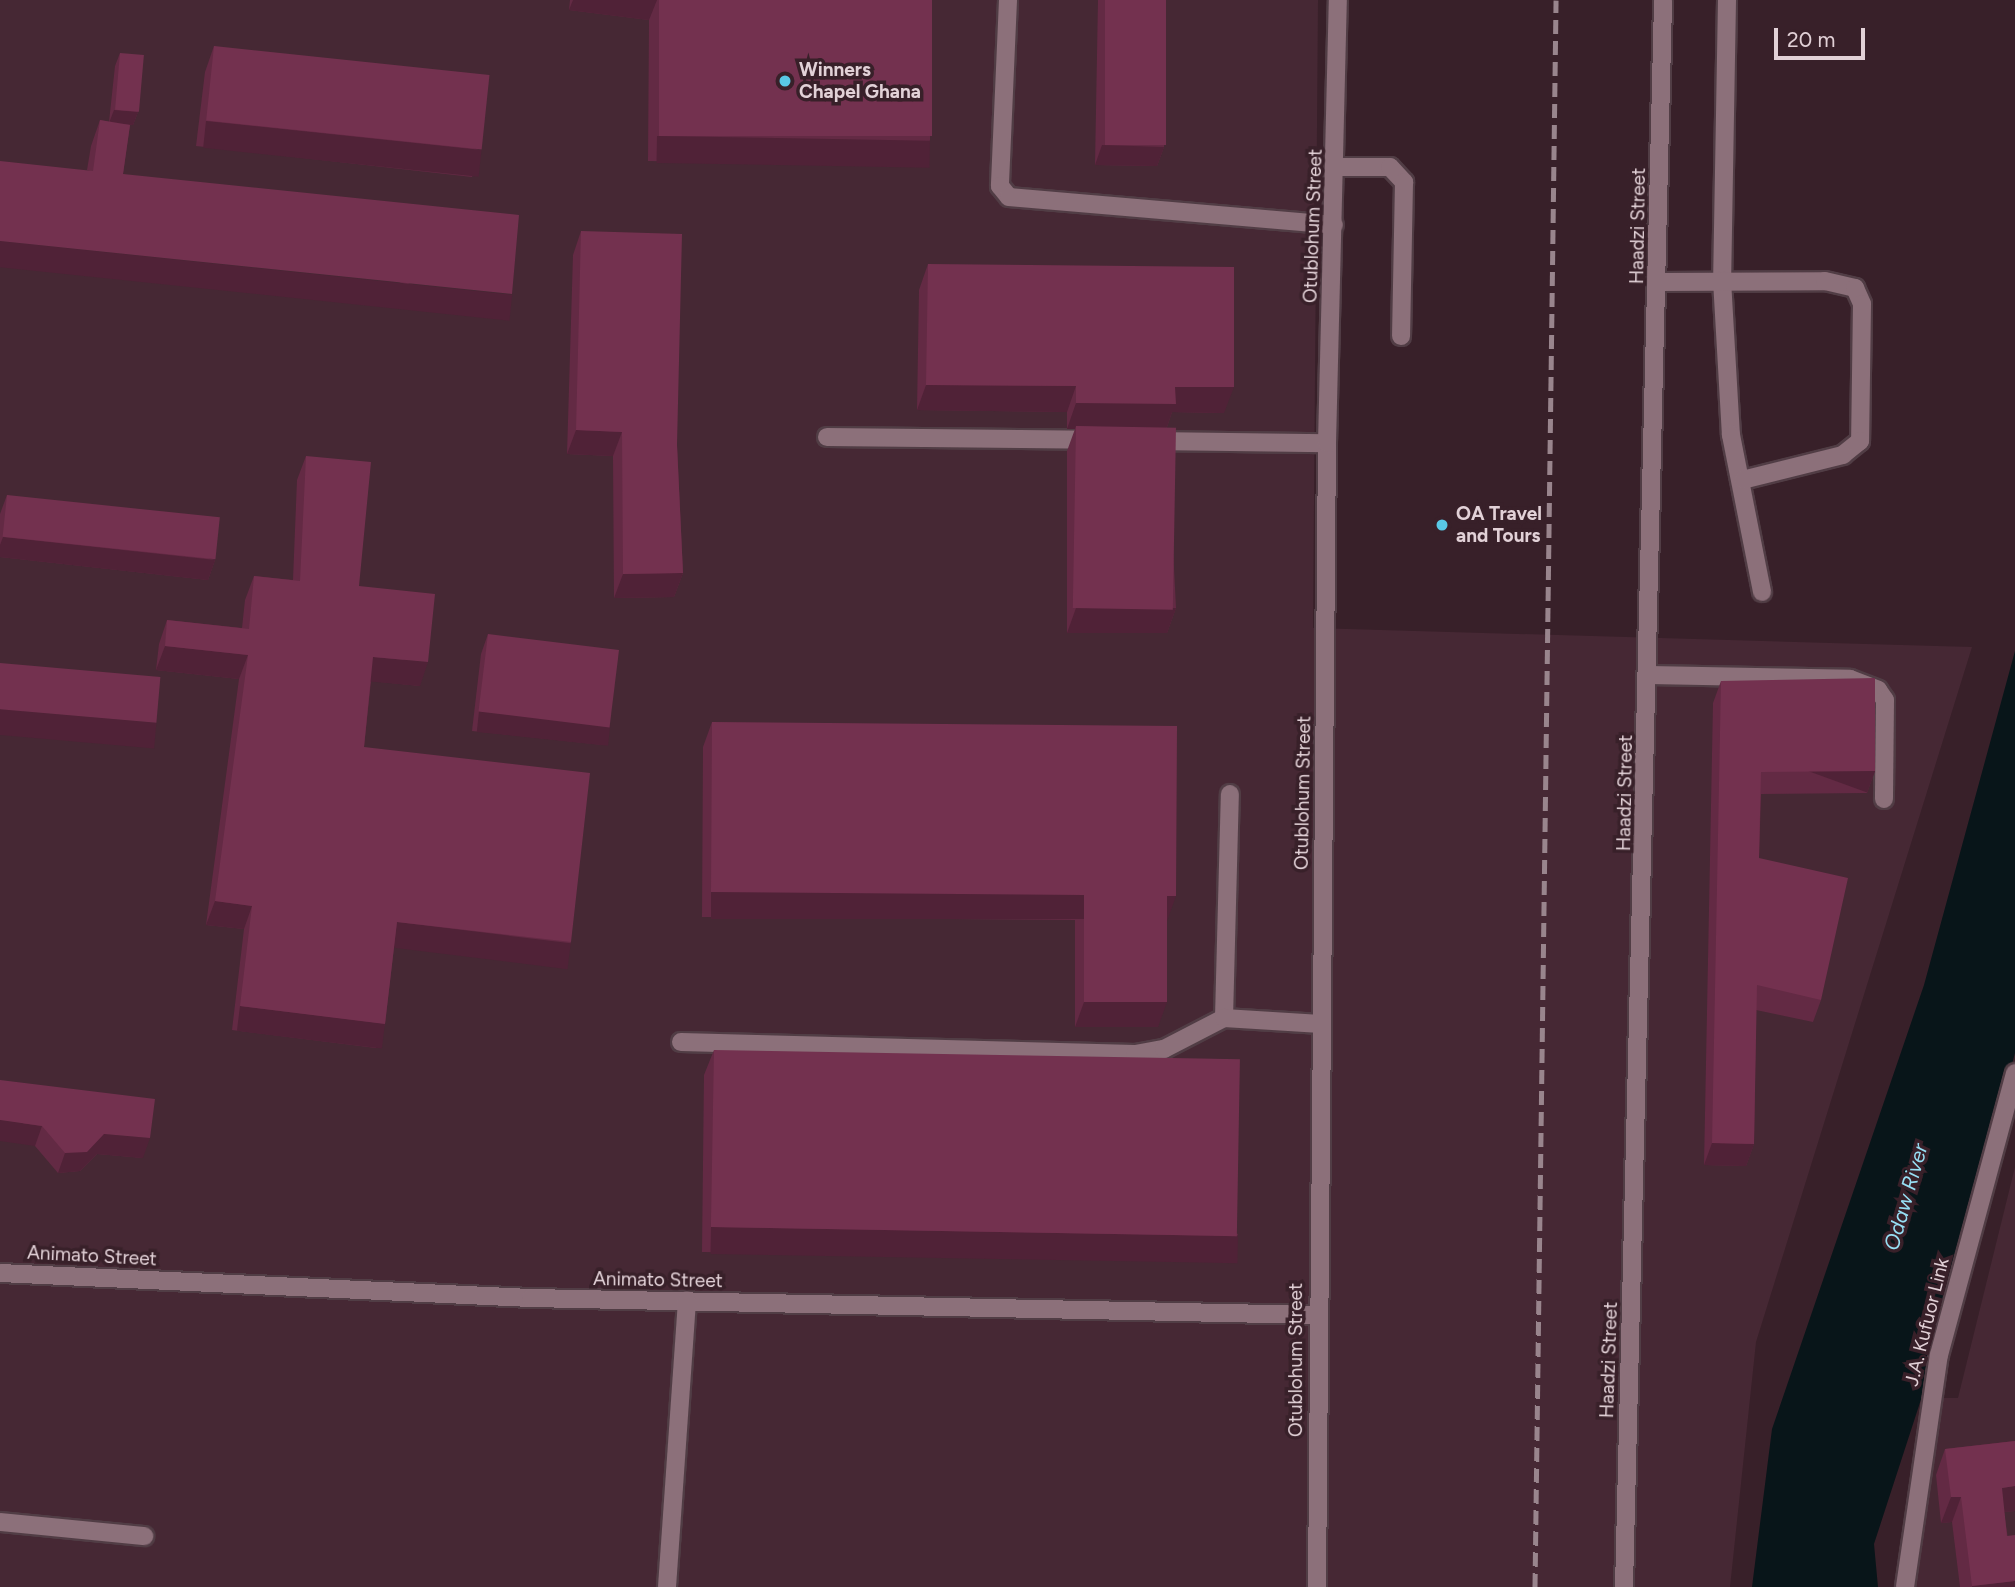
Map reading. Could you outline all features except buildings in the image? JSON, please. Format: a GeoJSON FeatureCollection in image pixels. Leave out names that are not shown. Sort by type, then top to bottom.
{"type":"FeatureCollection","features":[{"type":"Feature","properties":{"kind":"street"},"geometry":{"type":"LineString","coordinates":[[1009,0],[1000,186],[1009,197],[1334,225]]}},
{"type":"Feature","properties":{"kind":"street","name":"Otublohum Street"},"geometry":{"type":"LineString","coordinates":[[1317,1587],[1316,1315],[1327,443],[1336,167],[1338,0]]}},
{"type":"Feature","properties":{"kind":"street","name":"Haadzi Street"},"geometry":{"type":"LineString","coordinates":[[1624,1587],[1649,675],[1663,0]]}},
{"type":"Feature","properties":{"kind":"street"},"geometry":{"type":"LineString","coordinates":[[1727,0],[1722,280],[1731,435],[1743,480],[1762,592]]}},
{"type":"Feature","properties":{"kind":"street"},"geometry":{"type":"LineString","coordinates":[[1336,167],[1390,167],[1404,182],[1401,336]]}},
{"type":"Feature","properties":{"kind":"street"},"geometry":{"type":"LineString","coordinates":[[1658,282],[1825,281],[1855,288],[1862,304],[1860,441],[1843,455],[1743,480]]}},
{"type":"Feature","properties":{"kind":"street"},"geometry":{"type":"LineString","coordinates":[[827,437],[1327,443]]}},
{"type":"Feature","properties":{"kind":"street"},"geometry":{"type":"LineString","coordinates":[[1649,675],[1850,678],[1878,690],[1885,699],[1884,799]]}},
{"type":"Feature","properties":{"kind":"street"},"geometry":{"type":"LineString","coordinates":[[1224,1018],[1230,794]]}},
{"type":"Feature","properties":{"kind":"street"},"geometry":{"type":"LineString","coordinates":[[681,1042],[1135,1054],[1164,1049],[1224,1018],[1321,1024]]}},
{"type":"Feature","properties":{"kind":"street","name":"J.A. Kufuor Link"},"geometry":{"type":"LineString","coordinates":[[1905,1587],[1936,1367],[2015,1073]]}},
{"type":"Feature","properties":{"kind":"street","name":"Animato Street"},"geometry":{"type":"LineString","coordinates":[[0,1273],[687,1301],[1316,1315]]}},
{"type":"Feature","properties":{"kind":"street"},"geometry":{"type":"LineString","coordinates":[[667,1587],[687,1301]]}},
{"type":"Feature","properties":{"kind":"street"},"geometry":{"type":"LineString","coordinates":[[0,1522],[144,1536]]}},
{"type":"Feature","properties":{"kind":"shaded area"},"geometry":{"type":"Polygon","coordinates":[[[0,0],[1318,0],[1313,628],[1972,647],[1756,1342],[1730,1587],[0,1587],[0,0]]]}},
{"type":"Feature","properties":{"kind":"shaded area"},"geometry":{"type":"Polygon","coordinates":[[[2015,1167],[2015,1587],[1911,1587],[1937,1398],[1958,1398],[2015,1167]]]}},
{"type":"Feature","properties":{"kind":"water","name":"Odaw River"},"geometry":{"type":"Polygon","coordinates":[[[2015,651],[2015,1053],[1927,1381],[1874,1544],[1878,1587],[1752,1587],[1772,1429],[1924,985],[2015,651]]]}},
{"type":"Feature","properties":{"kind":"railway"},"geometry":{"type":"LineString","coordinates":[[1535,1587],[1556,0]]}},
{"type":"Feature","properties":{"kind":"place","name":"Winners Chapel Ghana"},"geometry":{"type":"Point","coordinates":[785,81]}},
{"type":"Feature","properties":{"kind":"place","name":"OA Travel and Tours"},"geometry":{"type":"Point","coordinates":[1442,525]}}]}
